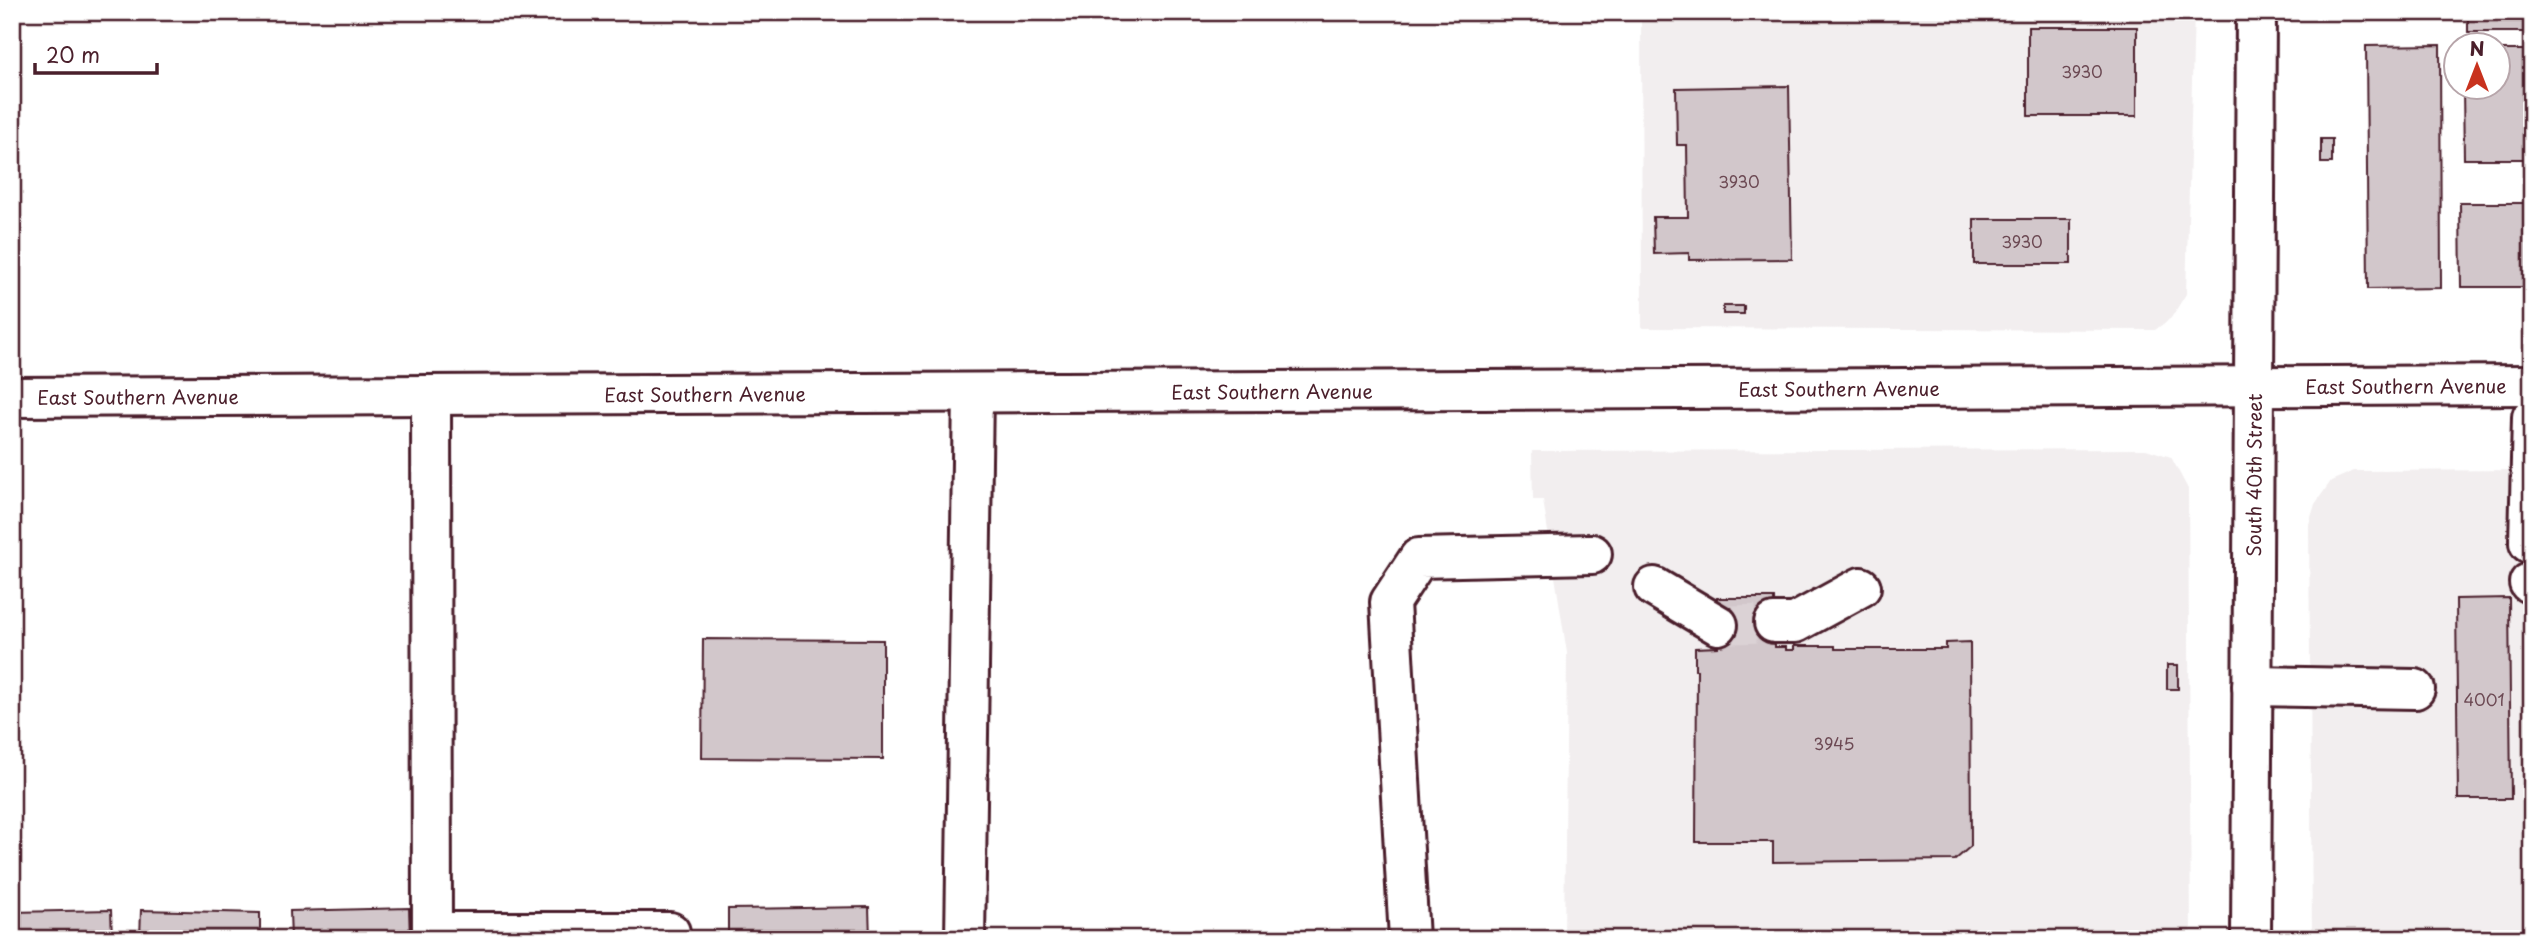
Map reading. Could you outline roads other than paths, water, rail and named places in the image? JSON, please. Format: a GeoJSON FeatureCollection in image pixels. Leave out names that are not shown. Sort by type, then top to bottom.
{"type":"FeatureCollection","features":[{"type":"Feature","properties":{"kind":"main road","name":"South 40th Street"},"geometry":{"type":"LineString","coordinates":[[2251,939],[2256,12]]}},
{"type":"Feature","properties":{"kind":"main road","name":"East Southern Avenue"},"geometry":{"type":"LineString","coordinates":[[12,397],[2532,385]]}},
{"type":"Feature","properties":{"kind":"main road"},"geometry":{"type":"LineString","coordinates":[[965,939],[973,393]]}},
{"type":"Feature","properties":{"kind":"main road"},"geometry":{"type":"LineString","coordinates":[[430,395],[432,935],[670,932],[670,939]]}},
{"type":"Feature","properties":{"kind":"main road"},"geometry":{"type":"LineString","coordinates":[[2529,543],[2532,417]]}},
{"type":"Feature","properties":{"kind":"main road"},"geometry":{"type":"LineString","coordinates":[[1409,939],[1390,602],[1419,558],[1592,554]]}},
{"type":"Feature","properties":{"kind":"main road"},"geometry":{"type":"LineString","coordinates":[[1654,587],[1718,625]]}},
{"type":"Feature","properties":{"kind":"main road"},"geometry":{"type":"LineString","coordinates":[[1774,623],[1795,623],[1861,587]]}},
{"type":"Feature","properties":{"kind":"main road"},"geometry":{"type":"LineString","coordinates":[[2252,686],[2415,689]]}},
{"type":"Feature","properties":{"kind":"tunnel"},"geometry":{"type":"LineString","coordinates":[[1718,625],[1774,623]]}}]}
